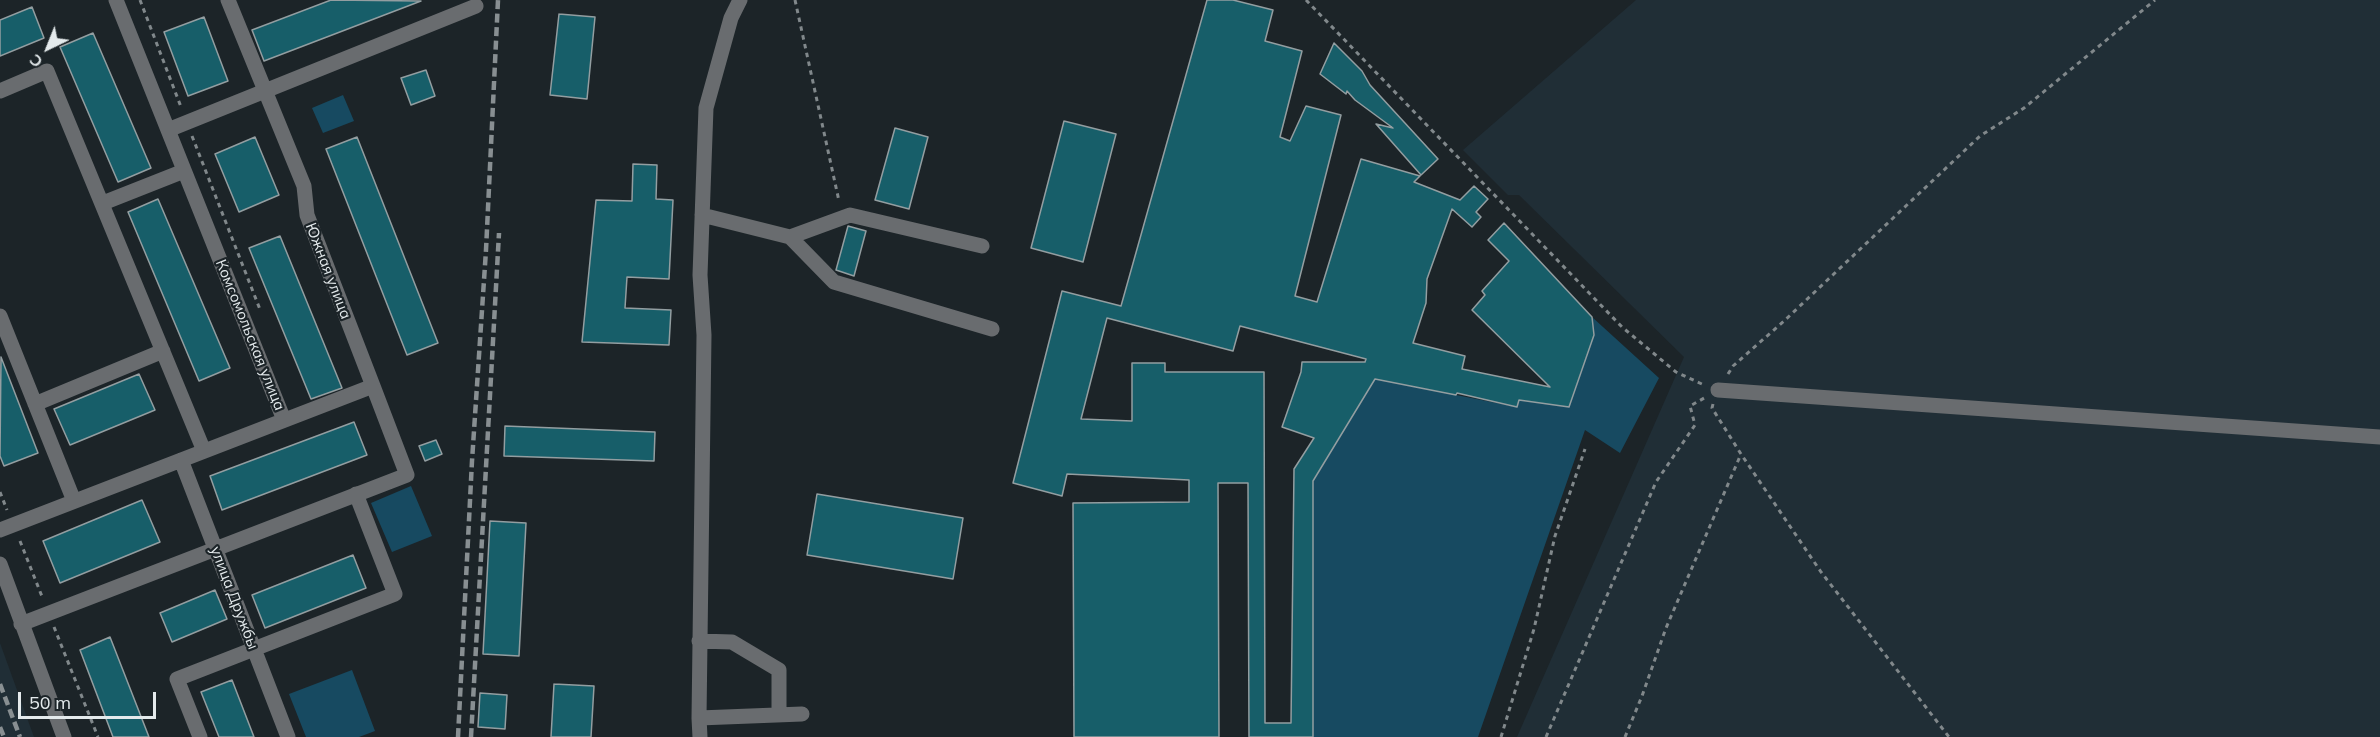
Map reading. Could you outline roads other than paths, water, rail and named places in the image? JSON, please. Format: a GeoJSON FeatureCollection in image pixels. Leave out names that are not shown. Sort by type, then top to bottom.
{"type":"FeatureCollection","features":[{"type":"Feature","properties":{"kind":"street","name":"Южная улица"},"geometry":{"type":"LineString","coordinates":[[228,0],[304,186],[307,215],[407,475],[356,494]]}},
{"type":"Feature","properties":{"kind":"street"},"geometry":{"type":"LineString","coordinates":[[700,737],[699,641],[711,336],[700,275],[706,108],[731,18],[740,0]]}},
{"type":"Feature","properties":{"kind":"street","name":"Комсомольская улица"},"geometry":{"type":"LineString","coordinates":[[0,530],[284,420],[184,171],[120,1]]}},
{"type":"Feature","properties":{"kind":"street"},"geometry":{"type":"LineString","coordinates":[[168,130],[476,6]]}},
{"type":"Feature","properties":{"kind":"street"},"geometry":{"type":"LineString","coordinates":[[0,90],[47,71],[204,451]]}},
{"type":"Feature","properties":{"kind":"street"},"geometry":{"type":"LineString","coordinates":[[103,204],[184,171]]}},
{"type":"Feature","properties":{"kind":"street"},"geometry":{"type":"LineString","coordinates":[[702,215],[790,237],[834,282],[992,329]]}},
{"type":"Feature","properties":{"kind":"street"},"geometry":{"type":"LineString","coordinates":[[790,237],[850,215],[982,246]]}},
{"type":"Feature","properties":{"kind":"street"},"geometry":{"type":"LineString","coordinates":[[0,316],[74,501]]}},
{"type":"Feature","properties":{"kind":"street"},"geometry":{"type":"LineString","coordinates":[[35,404],[163,351]]}},
{"type":"Feature","properties":{"kind":"street"},"geometry":{"type":"LineString","coordinates":[[284,420],[373,386]]}},
{"type":"Feature","properties":{"kind":"street"},"geometry":{"type":"LineString","coordinates":[[1718,390],[2380,437]]}},
{"type":"Feature","properties":{"kind":"street","name":"улица Дружбы"},"geometry":{"type":"LineString","coordinates":[[181,460],[288,737]]}},
{"type":"Feature","properties":{"kind":"street"},"geometry":{"type":"LineString","coordinates":[[21,624],[356,494],[395,594],[177,678],[200,737]]}},
{"type":"Feature","properties":{"kind":"street"},"geometry":{"type":"LineString","coordinates":[[0,564],[64,737]]}},
{"type":"Feature","properties":{"kind":"street"},"geometry":{"type":"LineString","coordinates":[[699,641],[732,642],[779,670],[779,715]]}},
{"type":"Feature","properties":{"kind":"street"},"geometry":{"type":"LineString","coordinates":[[699,718],[802,714]]}},
{"type":"Feature","properties":{"kind":"railway"},"geometry":{"type":"LineString","coordinates":[[458,737],[498,0]]}},
{"type":"Feature","properties":{"kind":"railway"},"geometry":{"type":"LineString","coordinates":[[471,737],[499,233]]}},
{"type":"Feature","properties":{"kind":"railway"},"geometry":{"type":"LineString","coordinates":[[0,684],[20,737]]}},
{"type":"Feature","properties":{"kind":"railway"},"geometry":{"type":"LineString","coordinates":[[0,727],[4,737]]}}]}
